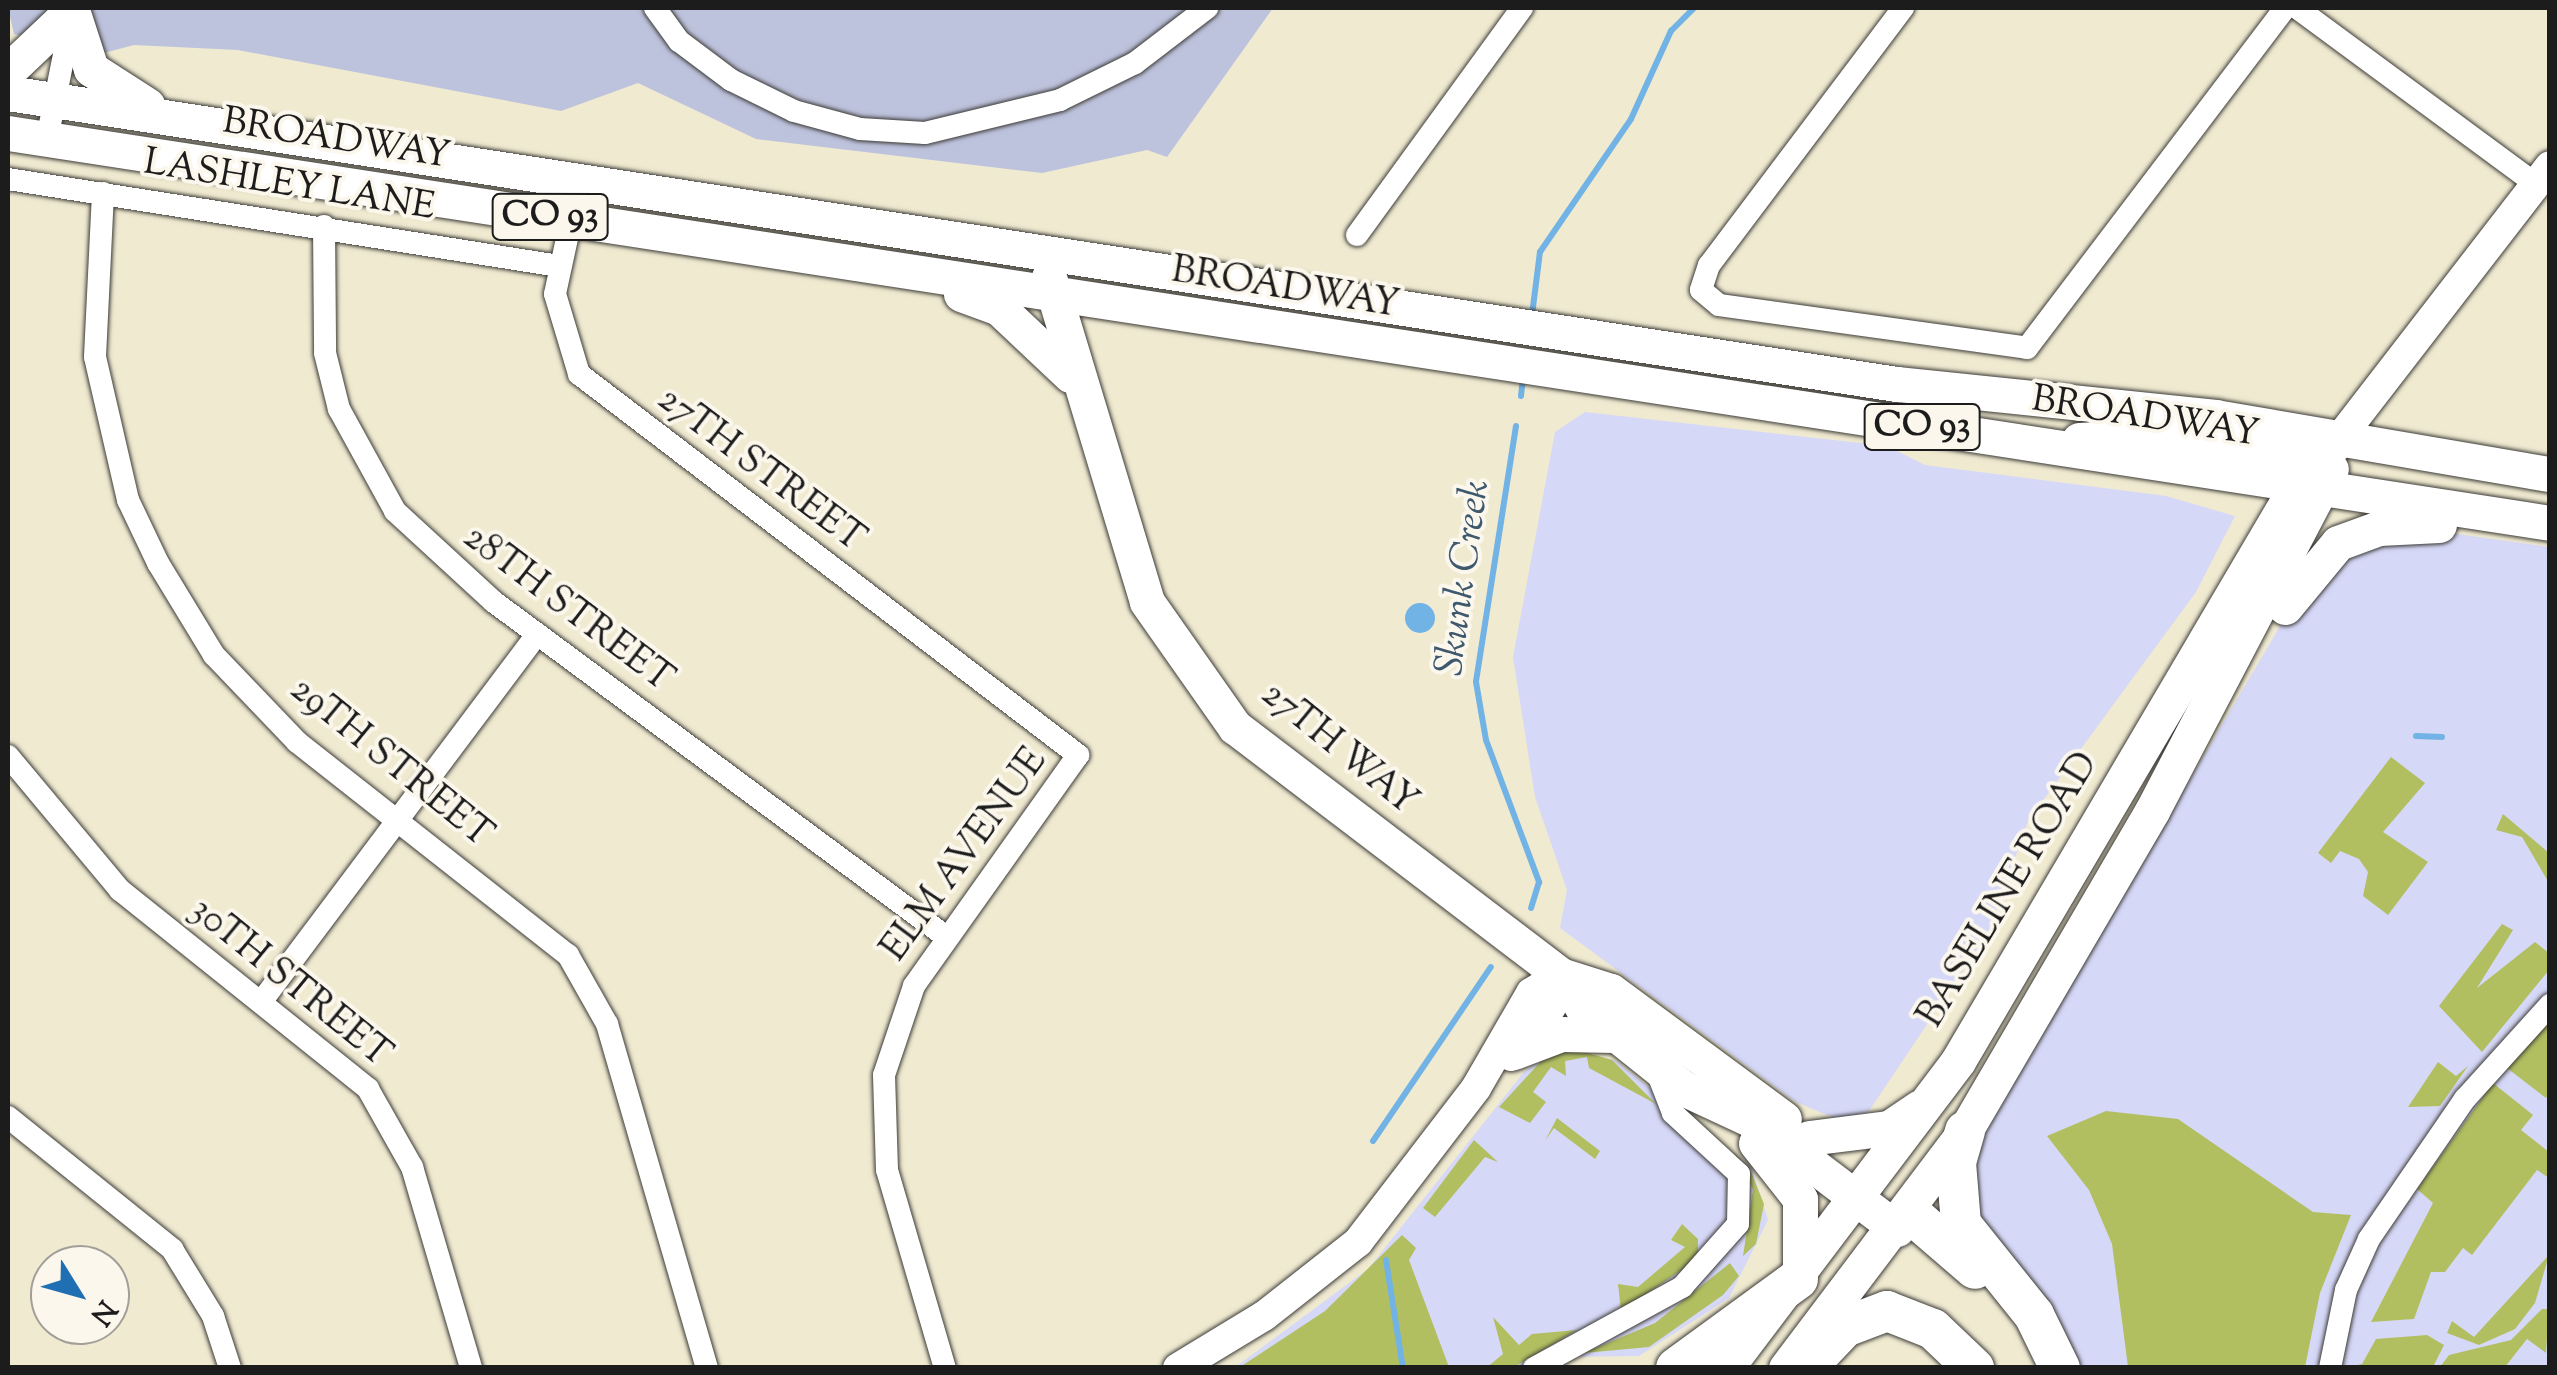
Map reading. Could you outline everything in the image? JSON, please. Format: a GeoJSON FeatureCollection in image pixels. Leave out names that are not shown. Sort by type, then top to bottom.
{"type":"FeatureCollection","features":[{"type":"Feature","properties":{"kind":"highway"},"geometry":{"type":"LineString","coordinates":[[1965,1131],[1956,1163],[1962,1224],[2034,1316],[2060,1368]]}},
{"type":"Feature","properties":{"kind":"highway"},"geometry":{"type":"LineString","coordinates":[[1903,1220],[1996,1291],[2041,1368]]}},
{"type":"Feature","properties":{"kind":"highway"},"geometry":{"type":"LineString","coordinates":[[1676,1368],[1798,1280]]}},
{"type":"Feature","properties":{"kind":"highway"},"geometry":{"type":"LineString","coordinates":[[1806,1368],[1845,1326],[1888,1311],[1933,1329],[1974,1368]]}},
{"type":"Feature","properties":{"kind":"main road"},"geometry":{"type":"LineString","coordinates":[[8,71],[73,9],[96,74],[169,118]]}},
{"type":"Feature","properties":{"kind":"main road","name":"BROADWAY"},"geometry":{"type":"LineString","coordinates":[[8,93],[1046,250],[1556,332],[2339,439],[2550,474]]}},
{"type":"Feature","properties":{"kind":"main road","name":"BROADWAY"},"geometry":{"type":"LineString","coordinates":[[8,134],[1533,372],[2550,523]]}},
{"type":"Feature","properties":{"kind":"main road","name":"27TH WAY"},"geometry":{"type":"LineString","coordinates":[[1046,250],[1052,295],[1076,382],[1147,602],[1203,689],[1270,758],[1560,974],[1616,1035],[1698,1109],[1756,1122],[1903,1220]]}},
{"type":"Feature","properties":{"kind":"main road"},"geometry":{"type":"LineString","coordinates":[[913,276],[999,308],[1076,382]]}},
{"type":"Feature","properties":{"kind":"main road"},"geometry":{"type":"LineString","coordinates":[[2044,446],[2148,436],[2286,454],[2339,439]]}},
{"type":"Feature","properties":{"kind":"main road","name":"BASELINE ROAD"},"geometry":{"type":"LineString","coordinates":[[1726,1368],[1798,1280],[1934,1096],[2339,439]]}},
{"type":"Feature","properties":{"kind":"main road","name":"BASELINE ROAD"},"geometry":{"type":"LineString","coordinates":[[1786,1368],[1903,1220],[1965,1131],[2223,679],[2312,487]]}},
{"type":"Feature","properties":{"kind":"main road"},"geometry":{"type":"LineString","coordinates":[[2223,679],[2272,630],[2321,556],[2353,536],[2427,524],[2550,531]]}},
{"type":"Feature","properties":{"kind":"main road"},"geometry":{"type":"LineString","coordinates":[[2126,779],[2139,832]]}},
{"type":"Feature","properties":{"kind":"main road","name":"27TH WAY"},"geometry":{"type":"LineString","coordinates":[[1560,974],[1611,991],[1808,1138],[1865,1192]]}},
{"type":"Feature","properties":{"kind":"main road"},"geometry":{"type":"LineString","coordinates":[[1514,1052],[1560,1034],[1616,1035]]}},
{"type":"Feature","properties":{"kind":"main road"},"geometry":{"type":"LineString","coordinates":[[1808,1138],[1889,1128],[1934,1096]]}},
{"type":"Feature","properties":{"kind":"main road"},"geometry":{"type":"LineString","coordinates":[[1698,1109],[1776,1160],[1800,1198],[1798,1280]]}},
{"type":"Feature","properties":{"kind":"street"},"geometry":{"type":"LineString","coordinates":[[655,8],[680,42],[794,111],[860,129],[925,133],[1060,100],[1136,63],[1207,8]]}},
{"type":"Feature","properties":{"kind":"street"},"geometry":{"type":"LineString","coordinates":[[1357,235],[1522,8]]}},
{"type":"Feature","properties":{"kind":"street"},"geometry":{"type":"LineString","coordinates":[[1904,8],[1709,265],[1702,290],[1719,305],[2016,351],[2036,342],[2285,8]]}},
{"type":"Feature","properties":{"kind":"street"},"geometry":{"type":"LineString","coordinates":[[2297,8],[2543,175]]}},
{"type":"Feature","properties":{"kind":"street"},"geometry":{"type":"LineString","coordinates":[[48,140],[73,9]]}},
{"type":"Feature","properties":{"kind":"street","name":"BASELINE ROAD"},"geometry":{"type":"LineString","coordinates":[[2339,439],[2543,175]]}},
{"type":"Feature","properties":{"kind":"street","name":"LASHLEY LANE"},"geometry":{"type":"LineString","coordinates":[[8,179],[559,266]]}},
{"type":"Feature","properties":{"kind":"street","name":"27TH STREET"},"geometry":{"type":"LineString","coordinates":[[578,181],[559,266],[565,349],[605,400],[1062,741]]}},
{"type":"Feature","properties":{"kind":"street","name":"29TH STREET"},"geometry":{"type":"LineString","coordinates":[[103,193],[96,357],[122,482],[158,564],[252,697],[398,819],[541,927],[590,988],[707,1368]]}},
{"type":"Feature","properties":{"kind":"street","name":"28TH STREET"},"geometry":{"type":"LineString","coordinates":[[324,226],[325,353],[363,462],[432,550],[538,634],[945,936]]}},
{"type":"Feature","properties":{"kind":"street"},"geometry":{"type":"LineString","coordinates":[[261,1002],[538,634]]}},
{"type":"Feature","properties":{"kind":"street","name":"ELM AVENUE"},"geometry":{"type":"LineString","coordinates":[[945,1368],[887,1170],[881,1116],[898,1023],[945,936],[1079,766],[1062,741]]}},
{"type":"Feature","properties":{"kind":"street","name":"30TH STREET"},"geometry":{"type":"LineString","coordinates":[[8,756],[120,890],[350,1070],[387,1114],[412,1167],[471,1368]]}},
{"type":"Feature","properties":{"kind":"street"},"geometry":{"type":"LineString","coordinates":[[1178,1368],[1340,1259],[1476,1088],[1514,1052],[1551,1007],[1560,974]]}},
{"type":"Feature","properties":{"kind":"street"},"geometry":{"type":"LineString","coordinates":[[1476,1088],[1530,992],[1560,974]]}},
{"type":"Feature","properties":{"kind":"street"},"geometry":{"type":"LineString","coordinates":[[2330,1368],[2346,1290],[2369,1238],[2466,1099],[2550,1006]]}},
{"type":"Feature","properties":{"kind":"street"},"geometry":{"type":"LineString","coordinates":[[1534,1368],[1634,1320],[1734,1235],[1744,1202],[1740,1174],[1698,1109]]}},
{"type":"Feature","properties":{"kind":"street"},"geometry":{"type":"LineString","coordinates":[[8,1117],[172,1249],[213,1316],[230,1368]]}},
{"type":"Feature","properties":{"kind":"shaded area"},"geometry":{"type":"Polygon","coordinates":[[[8,8],[1273,8],[1167,157],[1147,150],[1042,173],[756,139],[638,83],[561,111],[238,50],[134,45],[100,54],[14,34],[8,8]]]}},
{"type":"Feature","properties":{"kind":"shaded area"},"geometry":{"type":"Polygon","coordinates":[[[1585,412],[1887,446],[1925,465],[2166,496],[2235,516],[2196,592],[2028,821],[1989,932],[1867,1114],[1841,1121],[1796,1102],[1560,928],[1567,890],[1535,797],[1513,657],[1555,432],[1585,412]]]}},
{"type":"Feature","properties":{"kind":"shaded area"},"geometry":{"type":"Polygon","coordinates":[[[2429,530],[2549,547],[2549,1367],[2068,1367],[1962,1204],[1971,1152],[2293,604],[2355,549],[2429,530]]]}},
{"type":"Feature","properties":{"kind":"shaded area"},"geometry":{"type":"Polygon","coordinates":[[[1556,1050],[1615,1060],[1752,1169],[1768,1220],[1729,1298],[1639,1356],[1557,1357],[1534,1368],[1234,1368],[1368,1269],[1524,1072],[1556,1050]]]}},
{"type":"Feature","properties":{"kind":"green space"},"geometry":{"type":"Polygon","coordinates":[[[2391,757],[2425,783],[2383,832],[2428,862],[2388,915],[2363,896],[2368,872],[2359,859],[2340,851],[2331,863],[2318,853],[2391,757]]]}},
{"type":"Feature","properties":{"kind":"green space"},"geometry":{"type":"Polygon","coordinates":[[[2503,814],[2549,853],[2549,883],[2522,837],[2496,830],[2503,814]]]}},
{"type":"Feature","properties":{"kind":"green space"},"geometry":{"type":"Polygon","coordinates":[[[2502,924],[2513,930],[2477,988],[2535,942],[2549,953],[2549,970],[2482,1052],[2439,1006],[2502,924]]]}},
{"type":"Feature","properties":{"kind":"green space"},"geometry":{"type":"Polygon","coordinates":[[[2549,1018],[2549,1093],[2546,1098],[2507,1068],[2549,1018]]]}},
{"type":"Feature","properties":{"kind":"green space"},"geometry":{"type":"Polygon","coordinates":[[[1574,1049],[1612,1060],[1656,1104],[1589,1068],[1587,1057],[1565,1061],[1566,1076],[1551,1067],[1533,1092],[1546,1102],[1530,1123],[1499,1107],[1544,1058],[1574,1049]]]}},
{"type":"Feature","properties":{"kind":"green space"},"geometry":{"type":"Polygon","coordinates":[[[2438,1062],[2456,1076],[2468,1066],[2440,1106],[2408,1107],[2438,1062]]]}},
{"type":"Feature","properties":{"kind":"green space"},"geometry":{"type":"Polygon","coordinates":[[[2493,1083],[2533,1115],[2521,1130],[2549,1152],[2549,1178],[2537,1170],[2472,1255],[2463,1248],[2445,1272],[2431,1272],[2414,1319],[2371,1322],[2433,1203],[2417,1189],[2493,1083]]]}},
{"type":"Feature","properties":{"kind":"green space"},"geometry":{"type":"Polygon","coordinates":[[[2106,1111],[2178,1119],[2313,1212],[2351,1215],[2320,1293],[2305,1367],[2128,1367],[2112,1244],[2089,1190],[2047,1136],[2106,1111]]]}},
{"type":"Feature","properties":{"kind":"green space"},"geometry":{"type":"Polygon","coordinates":[[[1557,1118],[1600,1151],[1595,1159],[1554,1128],[1545,1141],[1557,1118]]]}},
{"type":"Feature","properties":{"kind":"green space"},"geometry":{"type":"Polygon","coordinates":[[[1474,1140],[1498,1162],[1485,1157],[1435,1217],[1423,1208],[1474,1140]]]}},
{"type":"Feature","properties":{"kind":"green space"},"geometry":{"type":"Polygon","coordinates":[[[1734,1152],[1751,1172],[1764,1204],[1756,1244],[1743,1256],[1753,1190],[1734,1152]]]}},
{"type":"Feature","properties":{"kind":"green space"},"geometry":{"type":"Polygon","coordinates":[[[1682,1224],[1698,1239],[1698,1259],[1621,1311],[1618,1284],[1638,1287],[1685,1247],[1671,1240],[1682,1224]]]}},
{"type":"Feature","properties":{"kind":"green space"},"geometry":{"type":"Polygon","coordinates":[[[1402,1235],[1416,1248],[1409,1260],[1449,1367],[1240,1367],[1325,1311],[1402,1235]]]}},
{"type":"Feature","properties":{"kind":"green space"},"geometry":{"type":"Polygon","coordinates":[[[2549,1255],[2535,1303],[2515,1329],[2479,1345],[2447,1333],[2452,1321],[2474,1337],[2549,1255]]]}},
{"type":"Feature","properties":{"kind":"green space"},"geometry":{"type":"Polygon","coordinates":[[[1730,1263],[1739,1276],[1723,1295],[1649,1347],[1584,1353],[1655,1323],[1730,1263]]]}},
{"type":"Feature","properties":{"kind":"green space"},"geometry":{"type":"Polygon","coordinates":[[[2542,1309],[2549,1309],[2546,1353],[2527,1339],[2505,1367],[2440,1367],[2449,1355],[2511,1340],[2542,1309]]]}},
{"type":"Feature","properties":{"kind":"green space"},"geometry":{"type":"Polygon","coordinates":[[[1493,1317],[1519,1345],[1532,1334],[1577,1330],[1514,1367],[1486,1368],[1503,1354],[1493,1317]]]}},
{"type":"Feature","properties":{"kind":"green space"},"geometry":{"type":"Polygon","coordinates":[[[2427,1335],[2444,1345],[2433,1367],[2347,1367],[2362,1364],[2376,1339],[2427,1335]]]}},
{"type":"Feature","properties":{"kind":"water"},"geometry":{"type":"Polygon","coordinates":[[[1420,603],[1434,612],[1435,618],[1426,632],[1420,633],[1406,624],[1405,618],[1414,604],[1420,603]]]}},
{"type":"Feature","properties":{"kind":"waterway","name":"Skunk Creek"},"geometry":{"type":"LineString","coordinates":[[1532,315],[1540,252],[1631,119],[1671,31],[1694,8]]}},
{"type":"Feature","properties":{"kind":"waterway","name":"Skunk Creek"},"geometry":{"type":"LineString","coordinates":[[1521,396],[1523,377]]}},
{"type":"Feature","properties":{"kind":"waterway","name":"Skunk Creek"},"geometry":{"type":"LineString","coordinates":[[1516,426],[1476,682],[1486,740],[1539,882],[1531,908]]}},
{"type":"Feature","properties":{"kind":"waterway"},"geometry":{"type":"LineString","coordinates":[[2416,736],[2442,737]]}},
{"type":"Feature","properties":{"kind":"waterway","name":"Skunk Creek"},"geometry":{"type":"LineString","coordinates":[[1373,1141],[1491,967]]}},
{"type":"Feature","properties":{"kind":"waterway","name":"Skunk Creek"},"geometry":{"type":"LineString","coordinates":[[1386,1260],[1403,1368]]}}]}
